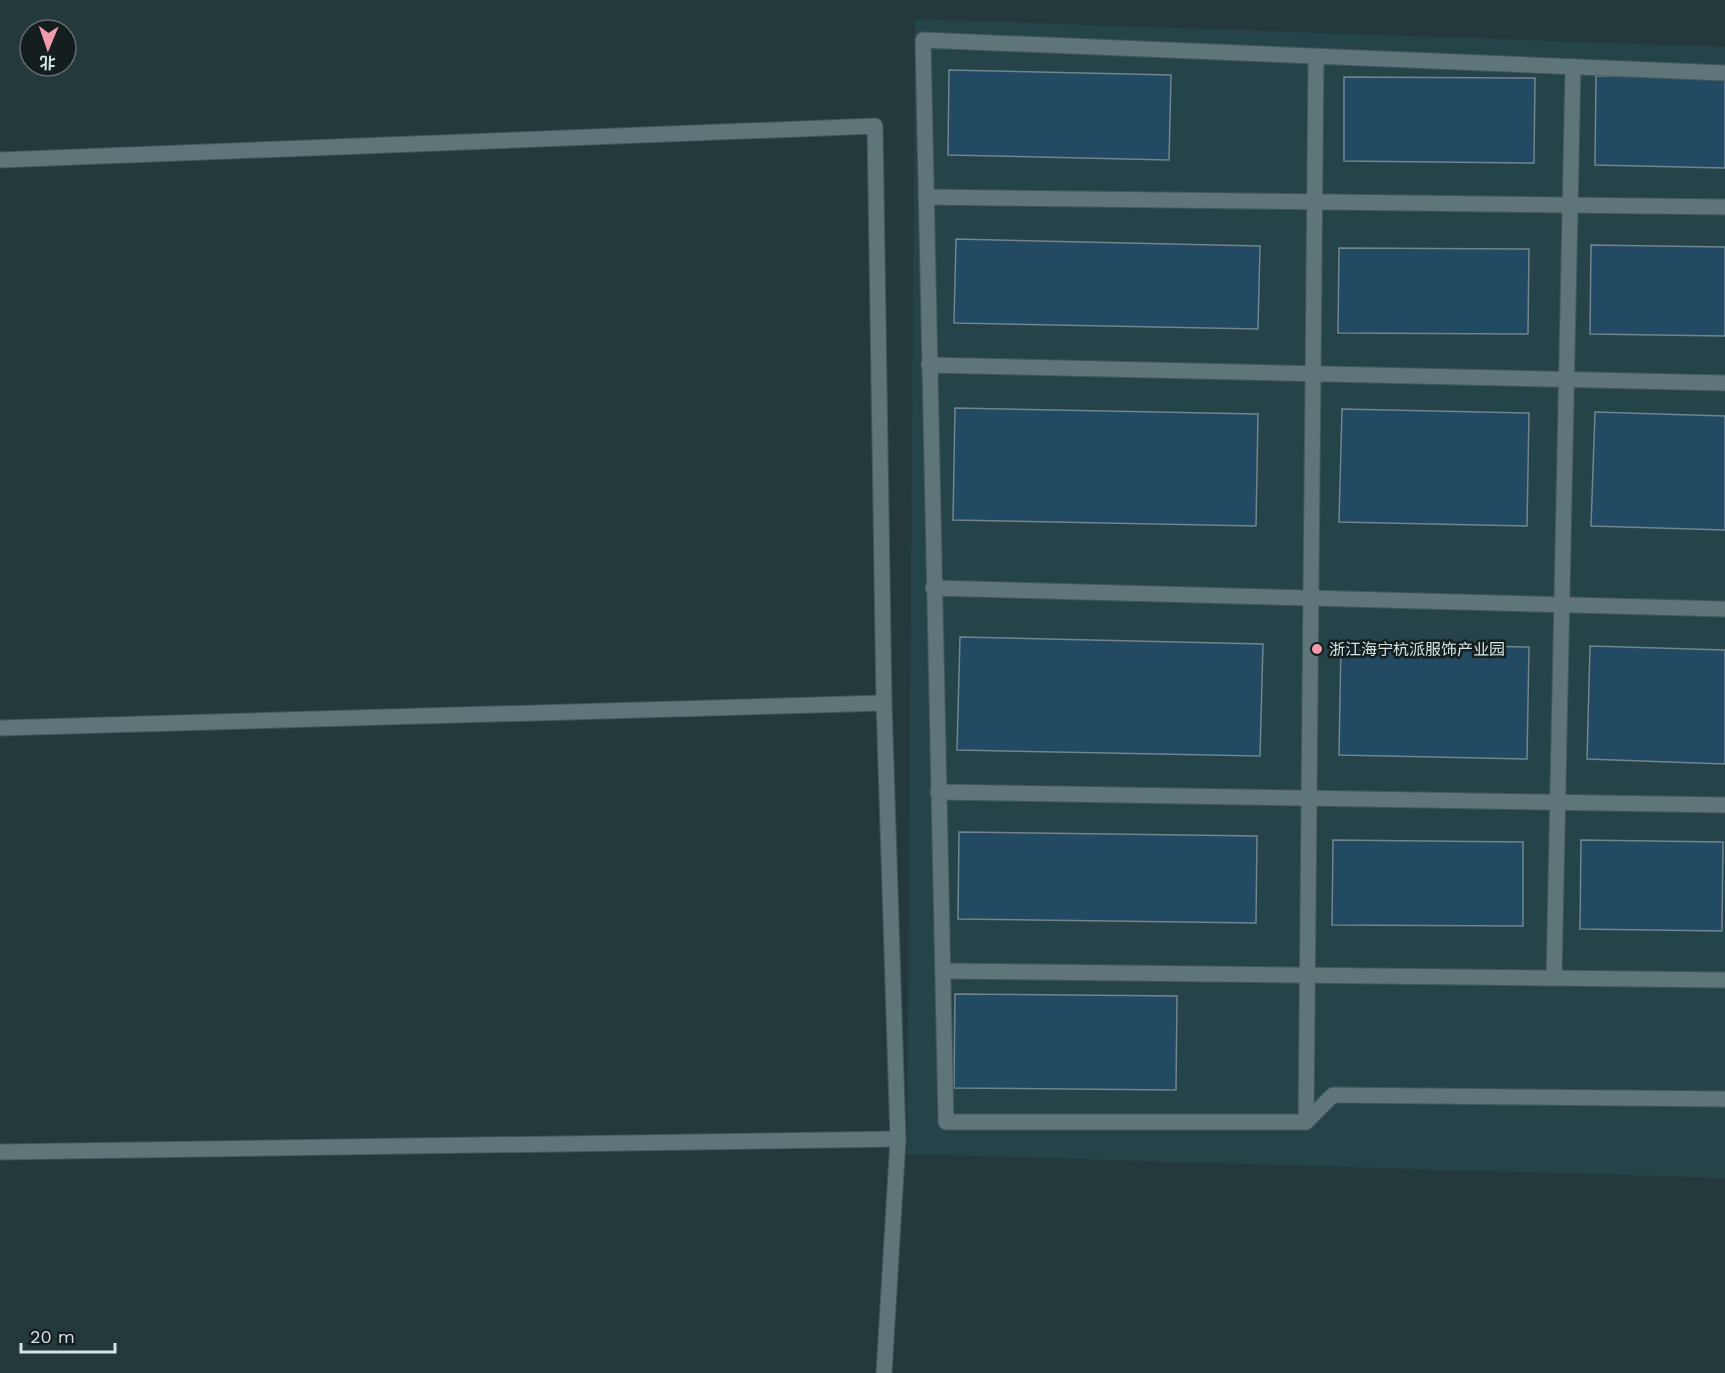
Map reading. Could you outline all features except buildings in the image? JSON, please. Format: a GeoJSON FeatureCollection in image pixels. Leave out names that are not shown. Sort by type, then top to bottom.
{"type":"FeatureCollection","features":[{"type":"Feature","properties":{"kind":"street"},"geometry":{"type":"LineString","coordinates":[[1725,73],[923,40],[946,1122],[1306,1122],[1333,1095],[1725,1099]]}},
{"type":"Feature","properties":{"kind":"street"},"geometry":{"type":"LineString","coordinates":[[1306,1122],[1316,57]]}},
{"type":"Feature","properties":{"kind":"street"},"geometry":{"type":"LineString","coordinates":[[1554,978],[1573,67]]}},
{"type":"Feature","properties":{"kind":"street"},"geometry":{"type":"LineString","coordinates":[[0,160],[875,126],[884,703],[898,1139],[884,1373]]}},
{"type":"Feature","properties":{"kind":"street"},"geometry":{"type":"LineString","coordinates":[[926,197],[1725,207]]}},
{"type":"Feature","properties":{"kind":"street"},"geometry":{"type":"LineString","coordinates":[[929,365],[1725,383]]}},
{"type":"Feature","properties":{"kind":"street"},"geometry":{"type":"LineString","coordinates":[[933,588],[1725,609]]}},
{"type":"Feature","properties":{"kind":"street"},"geometry":{"type":"LineString","coordinates":[[0,728],[884,703]]}},
{"type":"Feature","properties":{"kind":"street"},"geometry":{"type":"LineString","coordinates":[[938,792],[1725,805]]}},
{"type":"Feature","properties":{"kind":"street"},"geometry":{"type":"LineString","coordinates":[[943,971],[1725,980]]}},
{"type":"Feature","properties":{"kind":"street"},"geometry":{"type":"LineString","coordinates":[[0,1152],[898,1139]]}},
{"type":"Feature","properties":{"kind":"shaded area","name":"浙江海宁杭派服饰产业园"},"geometry":{"type":"Polygon","coordinates":[[[915,19],[1725,47],[1725,1178],[907,1154],[915,19]]]}},
{"type":"Feature","properties":{"kind":"place","name":"浙江海宁杭派服饰产业园"},"geometry":{"type":"Point","coordinates":[1317,649]}}]}
